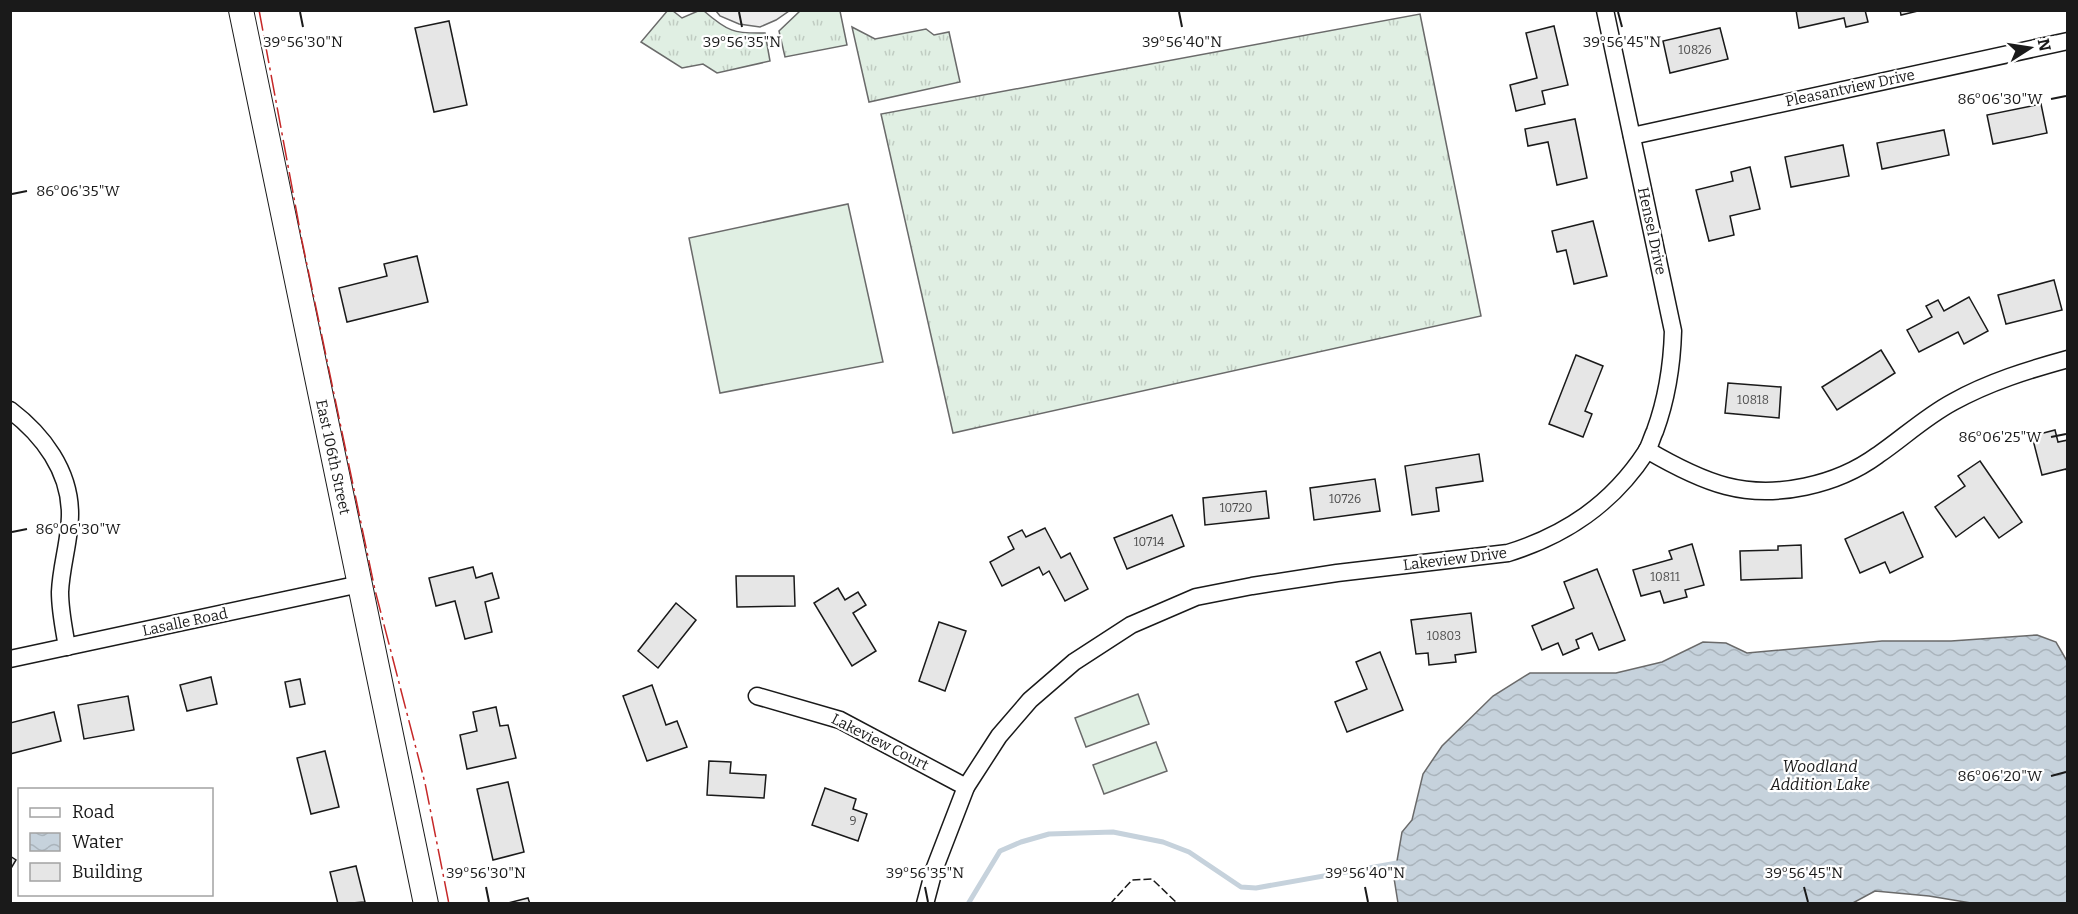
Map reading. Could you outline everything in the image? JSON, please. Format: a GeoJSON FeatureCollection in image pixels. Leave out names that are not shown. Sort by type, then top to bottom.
{"type":"FeatureCollection","features":[{"type":"Feature","properties":{"kind":"street","name":"East 106th Street"},"geometry":{"type":"LineString","coordinates":[[241,10],[426,903]]}},
{"type":"Feature","properties":{"kind":"street","name":"Hensel Drive"},"geometry":{"type":"LineString","coordinates":[[1605,10],[1673,331],[1672,357],[1663,410],[1647,450]]}},
{"type":"Feature","properties":{"kind":"street","name":"Pleasantview Drive"},"geometry":{"type":"LineString","coordinates":[[1632,136],[2067,41]]}},
{"type":"Feature","properties":{"kind":"street"},"geometry":{"type":"LineString","coordinates":[[1647,450],[1672,465],[1726,486],[1769,491],[1800,487],[1846,474],[1878,456],[1914,426],[1953,402],[2013,375],[2067,359]]}},
{"type":"Feature","properties":{"kind":"street"},"geometry":{"type":"LineString","coordinates":[[10,410],[28,424],[45,443],[59,467],[68,493],[70,515],[60,591],[61,614],[67,647]]}},
{"type":"Feature","properties":{"kind":"street","name":"Lakeview Drive"},"geometry":{"type":"LineString","coordinates":[[925,903],[934,870],[966,787],[999,736],[1029,700],[1074,662],[1131,625],[1196,597],[1337,573],[1508,553],[1531,546],[1575,524],[1604,502],[1647,450]]}},
{"type":"Feature","properties":{"kind":"street","name":"Lasalle Road"},"geometry":{"type":"LineString","coordinates":[[10,659],[360,584]]}},
{"type":"Feature","properties":{"kind":"street","name":"Lakeview Court"},"geometry":{"type":"LineString","coordinates":[[757,696],[840,720],[966,787]]}},
{"type":"Feature","properties":{"kind":"green space"},"geometry":{"type":"Polygon","coordinates":[[[668,10],[682,18],[698,11],[704,11],[732,30],[765,33],[770,61],[717,73],[703,64],[682,68],[641,42],[668,10]]]}},
{"type":"Feature","properties":{"kind":"green space"},"geometry":{"type":"Polygon","coordinates":[[[800,11],[840,11],[847,45],[785,57],[779,31],[800,11]]]}},
{"type":"Feature","properties":{"kind":"green space"},"geometry":{"type":"Polygon","coordinates":[[[1420,14],[1481,316],[953,433],[881,114],[1420,14]]]}},
{"type":"Feature","properties":{"kind":"green space"},"geometry":{"type":"Polygon","coordinates":[[[852,27],[875,39],[926,29],[934,35],[949,32],[960,82],[869,102],[852,27]]]}},
{"type":"Feature","properties":{"kind":"green space"},"geometry":{"type":"Polygon","coordinates":[[[848,204],[883,362],[720,393],[689,238],[848,204]]]}},
{"type":"Feature","properties":{"kind":"green space"},"geometry":{"type":"Polygon","coordinates":[[[1138,694],[1149,724],[1086,747],[1075,718],[1138,694]]]}},
{"type":"Feature","properties":{"kind":"green space"},"geometry":{"type":"Polygon","coordinates":[[[1156,742],[1167,771],[1104,794],[1093,765],[1156,742]]]}},
{"type":"Feature","properties":{"kind":"shaded area"},"geometry":{"type":"Polygon","coordinates":[[[716,11],[789,11],[760,27],[739,24],[720,16],[716,11]]]}},
{"type":"Feature","properties":{"kind":"water","name":"Woodland Addition Lake"},"geometry":{"type":"Polygon","coordinates":[[[2037,635],[2056,642],[2067,661],[2067,903],[1971,903],[1875,891],[1851,904],[1398,903],[1394,878],[1402,832],[1412,820],[1423,774],[1442,746],[1493,696],[1530,673],[1616,673],[1662,662],[1703,642],[1726,643],[1747,653],[1882,641],[1951,641],[2037,635]]]}},
{"type":"Feature","properties":{"kind":"building"},"geometry":{"type":"Polygon","coordinates":[[[1796,10],[1865,10],[1868,22],[1846,27],[1844,18],[1799,28],[1796,10]]]}},
{"type":"Feature","properties":{"kind":"building"},"geometry":{"type":"Polygon","coordinates":[[[1900,10],[1922,10],[1901,15],[1900,10]]]}},
{"type":"Feature","properties":{"kind":"building"},"geometry":{"type":"Polygon","coordinates":[[[449,21],[467,105],[434,112],[415,28],[449,21]]]}},
{"type":"Feature","properties":{"kind":"building"},"geometry":{"type":"Polygon","coordinates":[[[1554,26],[1568,85],[1542,91],[1545,104],[1516,111],[1510,85],[1537,78],[1526,33],[1554,26]]]}},
{"type":"Feature","properties":{"kind":"building"},"geometry":{"type":"Polygon","coordinates":[[[1720,28],[1728,59],[1670,73],[1663,41],[1720,28]]]}},
{"type":"Feature","properties":{"kind":"building"},"geometry":{"type":"Polygon","coordinates":[[[2041,104],[2047,133],[1993,144],[1987,115],[2041,104]]]}},
{"type":"Feature","properties":{"kind":"building"},"geometry":{"type":"Polygon","coordinates":[[[1575,119],[1587,178],[1557,185],[1548,142],[1528,146],[1525,129],[1575,119]]]}},
{"type":"Feature","properties":{"kind":"building"},"geometry":{"type":"Polygon","coordinates":[[[1944,130],[1949,155],[1882,169],[1877,143],[1944,130]]]}},
{"type":"Feature","properties":{"kind":"building"},"geometry":{"type":"Polygon","coordinates":[[[1843,145],[1849,176],[1791,187],[1785,157],[1843,145]]]}},
{"type":"Feature","properties":{"kind":"building"},"geometry":{"type":"Polygon","coordinates":[[[1750,167],[1760,209],[1730,216],[1734,235],[1709,241],[1696,190],[1733,181],[1731,172],[1750,167]]]}},
{"type":"Feature","properties":{"kind":"building"},"geometry":{"type":"Polygon","coordinates":[[[1593,221],[1607,276],[1574,284],[1566,250],[1557,252],[1552,231],[1593,221]]]}},
{"type":"Feature","properties":{"kind":"building"},"geometry":{"type":"Polygon","coordinates":[[[417,256],[428,302],[347,322],[339,288],[387,276],[384,264],[417,256]]]}},
{"type":"Feature","properties":{"kind":"building"},"geometry":{"type":"Polygon","coordinates":[[[2054,280],[2062,310],[2006,324],[1998,295],[2054,280]]]}},
{"type":"Feature","properties":{"kind":"building"},"geometry":{"type":"Polygon","coordinates":[[[1969,297],[1988,331],[1964,344],[1958,332],[1919,352],[1907,330],[1932,317],[1926,306],[1938,300],[1944,311],[1969,297]]]}},
{"type":"Feature","properties":{"kind":"building"},"geometry":{"type":"Polygon","coordinates":[[[1881,350],[1895,373],[1837,410],[1822,387],[1881,350]]]}},
{"type":"Feature","properties":{"kind":"building"},"geometry":{"type":"Polygon","coordinates":[[[1576,355],[1603,366],[1585,411],[1592,414],[1583,437],[1549,424],[1576,355]]]}},
{"type":"Feature","properties":{"kind":"building"},"geometry":{"type":"Polygon","coordinates":[[[1728,383],[1781,387],[1779,418],[1725,413],[1728,383]]]}},
{"type":"Feature","properties":{"kind":"building"},"geometry":{"type":"Polygon","coordinates":[[[2055,430],[2058,442],[2068,440],[2068,474],[2066,469],[2042,475],[2032,436],[2055,430]]]}},
{"type":"Feature","properties":{"kind":"building"},"geometry":{"type":"Polygon","coordinates":[[[1479,454],[1483,481],[1436,488],[1439,511],[1412,515],[1405,466],[1479,454]]]}},
{"type":"Feature","properties":{"kind":"building"},"geometry":{"type":"Polygon","coordinates":[[[1980,461],[2022,522],[1999,538],[1984,517],[1956,537],[1935,507],[1965,486],[1958,476],[1980,461]]]}},
{"type":"Feature","properties":{"kind":"building"},"geometry":{"type":"Polygon","coordinates":[[[1375,479],[1380,511],[1314,520],[1310,488],[1375,479]]]}},
{"type":"Feature","properties":{"kind":"building"},"geometry":{"type":"Polygon","coordinates":[[[1266,491],[1269,518],[1205,525],[1203,498],[1266,491]]]}},
{"type":"Feature","properties":{"kind":"building"},"geometry":{"type":"Polygon","coordinates":[[[1903,512],[1923,557],[1890,573],[1885,562],[1860,573],[1845,539],[1903,512]]]}},
{"type":"Feature","properties":{"kind":"building"},"geometry":{"type":"Polygon","coordinates":[[[1172,515],[1184,546],[1127,569],[1114,538],[1172,515]]]}},
{"type":"Feature","properties":{"kind":"building"},"geometry":{"type":"Polygon","coordinates":[[[1045,528],[1061,558],[1070,553],[1088,589],[1065,601],[1049,571],[1043,575],[1039,567],[1002,586],[990,562],[1014,549],[1008,537],[1022,530],[1026,537],[1045,528]]]}},
{"type":"Feature","properties":{"kind":"building"},"geometry":{"type":"Polygon","coordinates":[[[1692,544],[1704,585],[1685,590],[1687,597],[1664,603],[1660,591],[1641,596],[1633,570],[1672,559],[1669,551],[1692,544]]]}},
{"type":"Feature","properties":{"kind":"building"},"geometry":{"type":"Polygon","coordinates":[[[1801,545],[1802,578],[1741,580],[1740,551],[1778,550],[1778,546],[1801,545]]]}},
{"type":"Feature","properties":{"kind":"building"},"geometry":{"type":"Polygon","coordinates":[[[473,567],[476,578],[492,573],[499,598],[485,602],[492,632],[465,639],[455,601],[436,606],[429,578],[473,567]]]}},
{"type":"Feature","properties":{"kind":"building"},"geometry":{"type":"Polygon","coordinates":[[[1597,569],[1625,640],[1599,650],[1592,633],[1576,640],[1579,648],[1563,655],[1558,643],[1542,650],[1532,626],[1574,608],[1564,582],[1597,569]]]}},
{"type":"Feature","properties":{"kind":"building"},"geometry":{"type":"Polygon","coordinates":[[[736,576],[794,576],[795,606],[737,607],[736,576]]]}},
{"type":"Feature","properties":{"kind":"building"},"geometry":{"type":"Polygon","coordinates":[[[838,588],[845,600],[858,592],[866,605],[853,613],[876,651],[852,666],[814,603],[838,588]]]}},
{"type":"Feature","properties":{"kind":"building"},"geometry":{"type":"Polygon","coordinates":[[[676,603],[696,620],[658,668],[638,651],[676,603]]]}},
{"type":"Feature","properties":{"kind":"building"},"geometry":{"type":"Polygon","coordinates":[[[1471,613],[1476,652],[1455,655],[1456,662],[1429,665],[1428,653],[1416,654],[1411,620],[1471,613]]]}},
{"type":"Feature","properties":{"kind":"building"},"geometry":{"type":"Polygon","coordinates":[[[939,622],[966,631],[945,691],[919,681],[939,622]]]}},
{"type":"Feature","properties":{"kind":"building"},"geometry":{"type":"Polygon","coordinates":[[[1380,652],[1403,710],[1347,732],[1335,702],[1367,689],[1356,662],[1380,652]]]}},
{"type":"Feature","properties":{"kind":"building"},"geometry":{"type":"Polygon","coordinates":[[[211,677],[217,704],[187,711],[180,685],[211,677]]]}},
{"type":"Feature","properties":{"kind":"building"},"geometry":{"type":"Polygon","coordinates":[[[300,679],[305,704],[290,707],[285,682],[300,679]]]}},
{"type":"Feature","properties":{"kind":"building"},"geometry":{"type":"Polygon","coordinates":[[[652,685],[666,725],[677,721],[687,747],[647,761],[623,696],[652,685]]]}},
{"type":"Feature","properties":{"kind":"building"},"geometry":{"type":"Polygon","coordinates":[[[128,696],[134,730],[84,739],[78,705],[128,696]]]}},
{"type":"Feature","properties":{"kind":"building"},"geometry":{"type":"Polygon","coordinates":[[[496,707],[500,726],[508,725],[516,758],[467,769],[460,735],[477,731],[473,712],[496,707]]]}},
{"type":"Feature","properties":{"kind":"building"},"geometry":{"type":"Polygon","coordinates":[[[54,712],[61,741],[10,754],[10,723],[54,712]]]}},
{"type":"Feature","properties":{"kind":"building"},"geometry":{"type":"Polygon","coordinates":[[[325,751],[339,807],[311,814],[297,758],[325,751]]]}},
{"type":"Feature","properties":{"kind":"building"},"geometry":{"type":"Polygon","coordinates":[[[709,761],[731,762],[730,773],[766,775],[764,798],[707,795],[709,761]]]}},
{"type":"Feature","properties":{"kind":"building"},"geometry":{"type":"Polygon","coordinates":[[[508,782],[524,852],[493,860],[477,789],[508,782]]]}},
{"type":"Feature","properties":{"kind":"building"},"geometry":{"type":"Polygon","coordinates":[[[825,788],[856,799],[853,809],[867,814],[858,841],[812,825],[825,788]]]}},
{"type":"Feature","properties":{"kind":"building"},"geometry":{"type":"Polygon","coordinates":[[[10,856],[16,860],[10,870],[10,856]]]}},
{"type":"Feature","properties":{"kind":"building"},"geometry":{"type":"Polygon","coordinates":[[[356,866],[365,902],[338,904],[330,872],[356,866]]]}},
{"type":"Feature","properties":{"kind":"building"},"geometry":{"type":"Polygon","coordinates":[[[528,898],[530,904],[504,904],[528,898]]]}},
{"type":"Feature","properties":{"kind":"waterway"},"geometry":{"type":"LineString","coordinates":[[968,904],[1000,851],[1049,834],[1113,832],[1163,842],[1189,852],[1241,887],[1256,888],[1397,863]]}},
{"type":"Feature","properties":{"kind":"fence"},"geometry":{"type":"LineString","coordinates":[[1110,904],[1132,880],[1152,879],[1178,904]]}},
{"type":"Feature","properties":{"kind":"power"},"geometry":{"type":"LineString","coordinates":[[259,10],[302,241],[375,590],[425,783],[449,904]]}}]}
